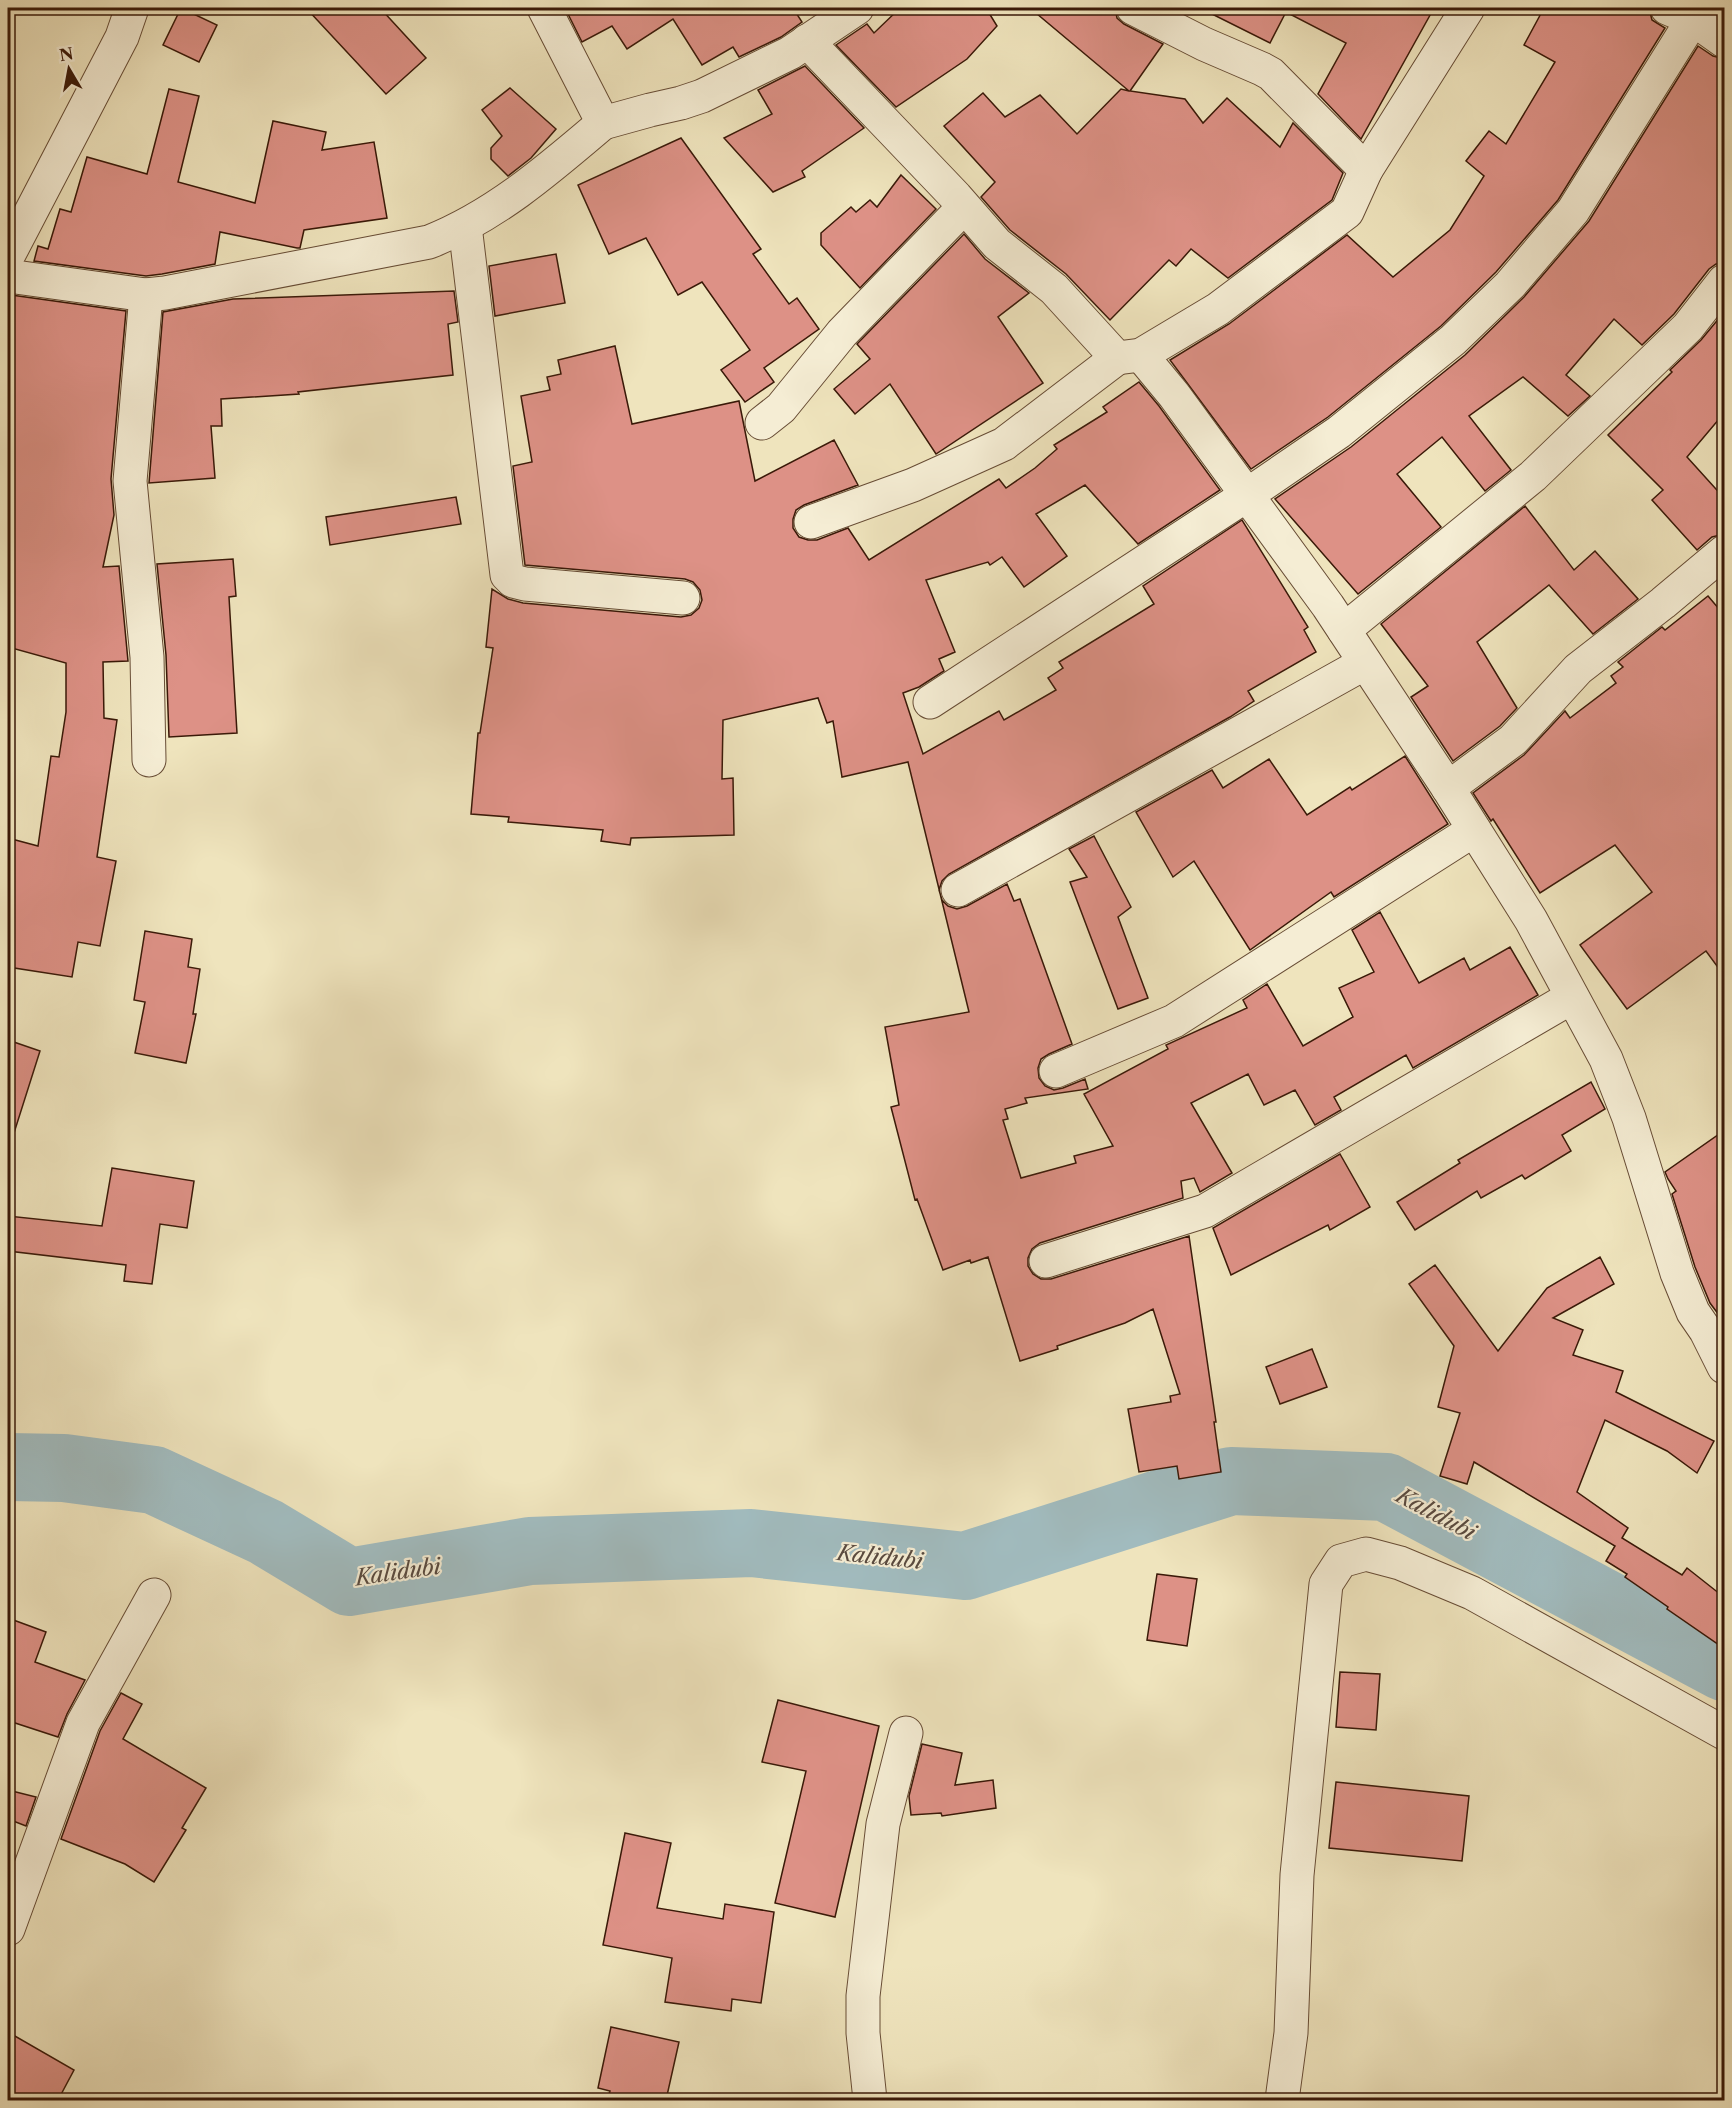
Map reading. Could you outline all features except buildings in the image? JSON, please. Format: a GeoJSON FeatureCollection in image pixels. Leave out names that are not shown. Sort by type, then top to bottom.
{"type":"FeatureCollection","features":[{"type":"Feature","properties":{"kind":"street"},"geometry":{"type":"LineString","coordinates":[[8,256],[122,37],[132,8]]}},
{"type":"Feature","properties":{"kind":"street"},"geometry":{"type":"LineString","coordinates":[[544,8],[603,123]]}},
{"type":"Feature","properties":{"kind":"street"},"geometry":{"type":"LineString","coordinates":[[8,276],[146,295],[219,284],[429,242],[465,226],[515,195],[603,123],[681,104],[702,96],[790,53],[857,8]]}},
{"type":"Feature","properties":{"kind":"street"},"geometry":{"type":"LineString","coordinates":[[1133,8],[1271,75],[1366,170]]}},
{"type":"Feature","properties":{"kind":"street"},"geometry":{"type":"LineString","coordinates":[[811,522],[913,485],[1004,444],[1129,356],[1218,309],[1347,212],[1366,170],[1468,8]]}},
{"type":"Feature","properties":{"kind":"street"},"geometry":{"type":"LineString","coordinates":[[930,702],[1340,432],[1453,340],[1510,285],[1573,211],[1680,13],[1725,41]]}},
{"type":"Feature","properties":{"kind":"street"},"geometry":{"type":"LineString","coordinates":[[807,41],[997,244],[1054,289],[1129,356],[1247,495],[1344,630],[1531,920],[1606,1059],[1629,1118],[1677,1273],[1693,1312],[1725,1367]]}},
{"type":"Feature","properties":{"kind":"street"},"geometry":{"type":"LineString","coordinates":[[762,423],[781,408],[842,333],[964,207]]}},
{"type":"Feature","properties":{"kind":"street"},"geometry":{"type":"LineString","coordinates":[[465,226],[507,575],[513,581],[525,584],[683,598]]}},
{"type":"Feature","properties":{"kind":"street"},"geometry":{"type":"LineString","coordinates":[[1344,630],[1533,477],[1688,327],[1725,280]]}},
{"type":"Feature","properties":{"kind":"street"},"geometry":{"type":"LineString","coordinates":[[146,295],[130,481],[147,657],[149,760]]}},
{"type":"Feature","properties":{"kind":"street"},"geometry":{"type":"LineString","coordinates":[[1448,788],[1513,740],[1578,669],[1725,552]]}},
{"type":"Feature","properties":{"kind":"street"},"geometry":{"type":"LineString","coordinates":[[958,890],[1365,663]]}},
{"type":"Feature","properties":{"kind":"street"},"geometry":{"type":"LineString","coordinates":[[1056,1071],[1174,1021],[1474,830]]}},
{"type":"Feature","properties":{"kind":"street"},"geometry":{"type":"LineString","coordinates":[[1046,1261],[1205,1211],[1572,997]]}},
{"type":"Feature","properties":{"kind":"street"},"geometry":{"type":"LineString","coordinates":[[1282,2100],[1291,2033],[1297,1875],[1326,1584],[1341,1561],[1366,1554],[1400,1563],[1472,1593],[1725,1733]]}},
{"type":"Feature","properties":{"kind":"street"},"geometry":{"type":"LineString","coordinates":[[8,1929],[83,1723],[154,1595]]}},
{"type":"Feature","properties":{"kind":"street"},"geometry":{"type":"LineString","coordinates":[[870,2100],[863,2032],[863,1996],[883,1824],[906,1733]]}},
{"type":"Feature","properties":{"kind":"waterway","name":"Kalidubi"},"geometry":{"type":"LineString","coordinates":[[8,1467],[64,1468],[154,1480],[266,1532],[349,1582],[530,1551],[751,1543],[965,1566],[1231,1481],[1386,1487],[1724,1667]]}}]}
